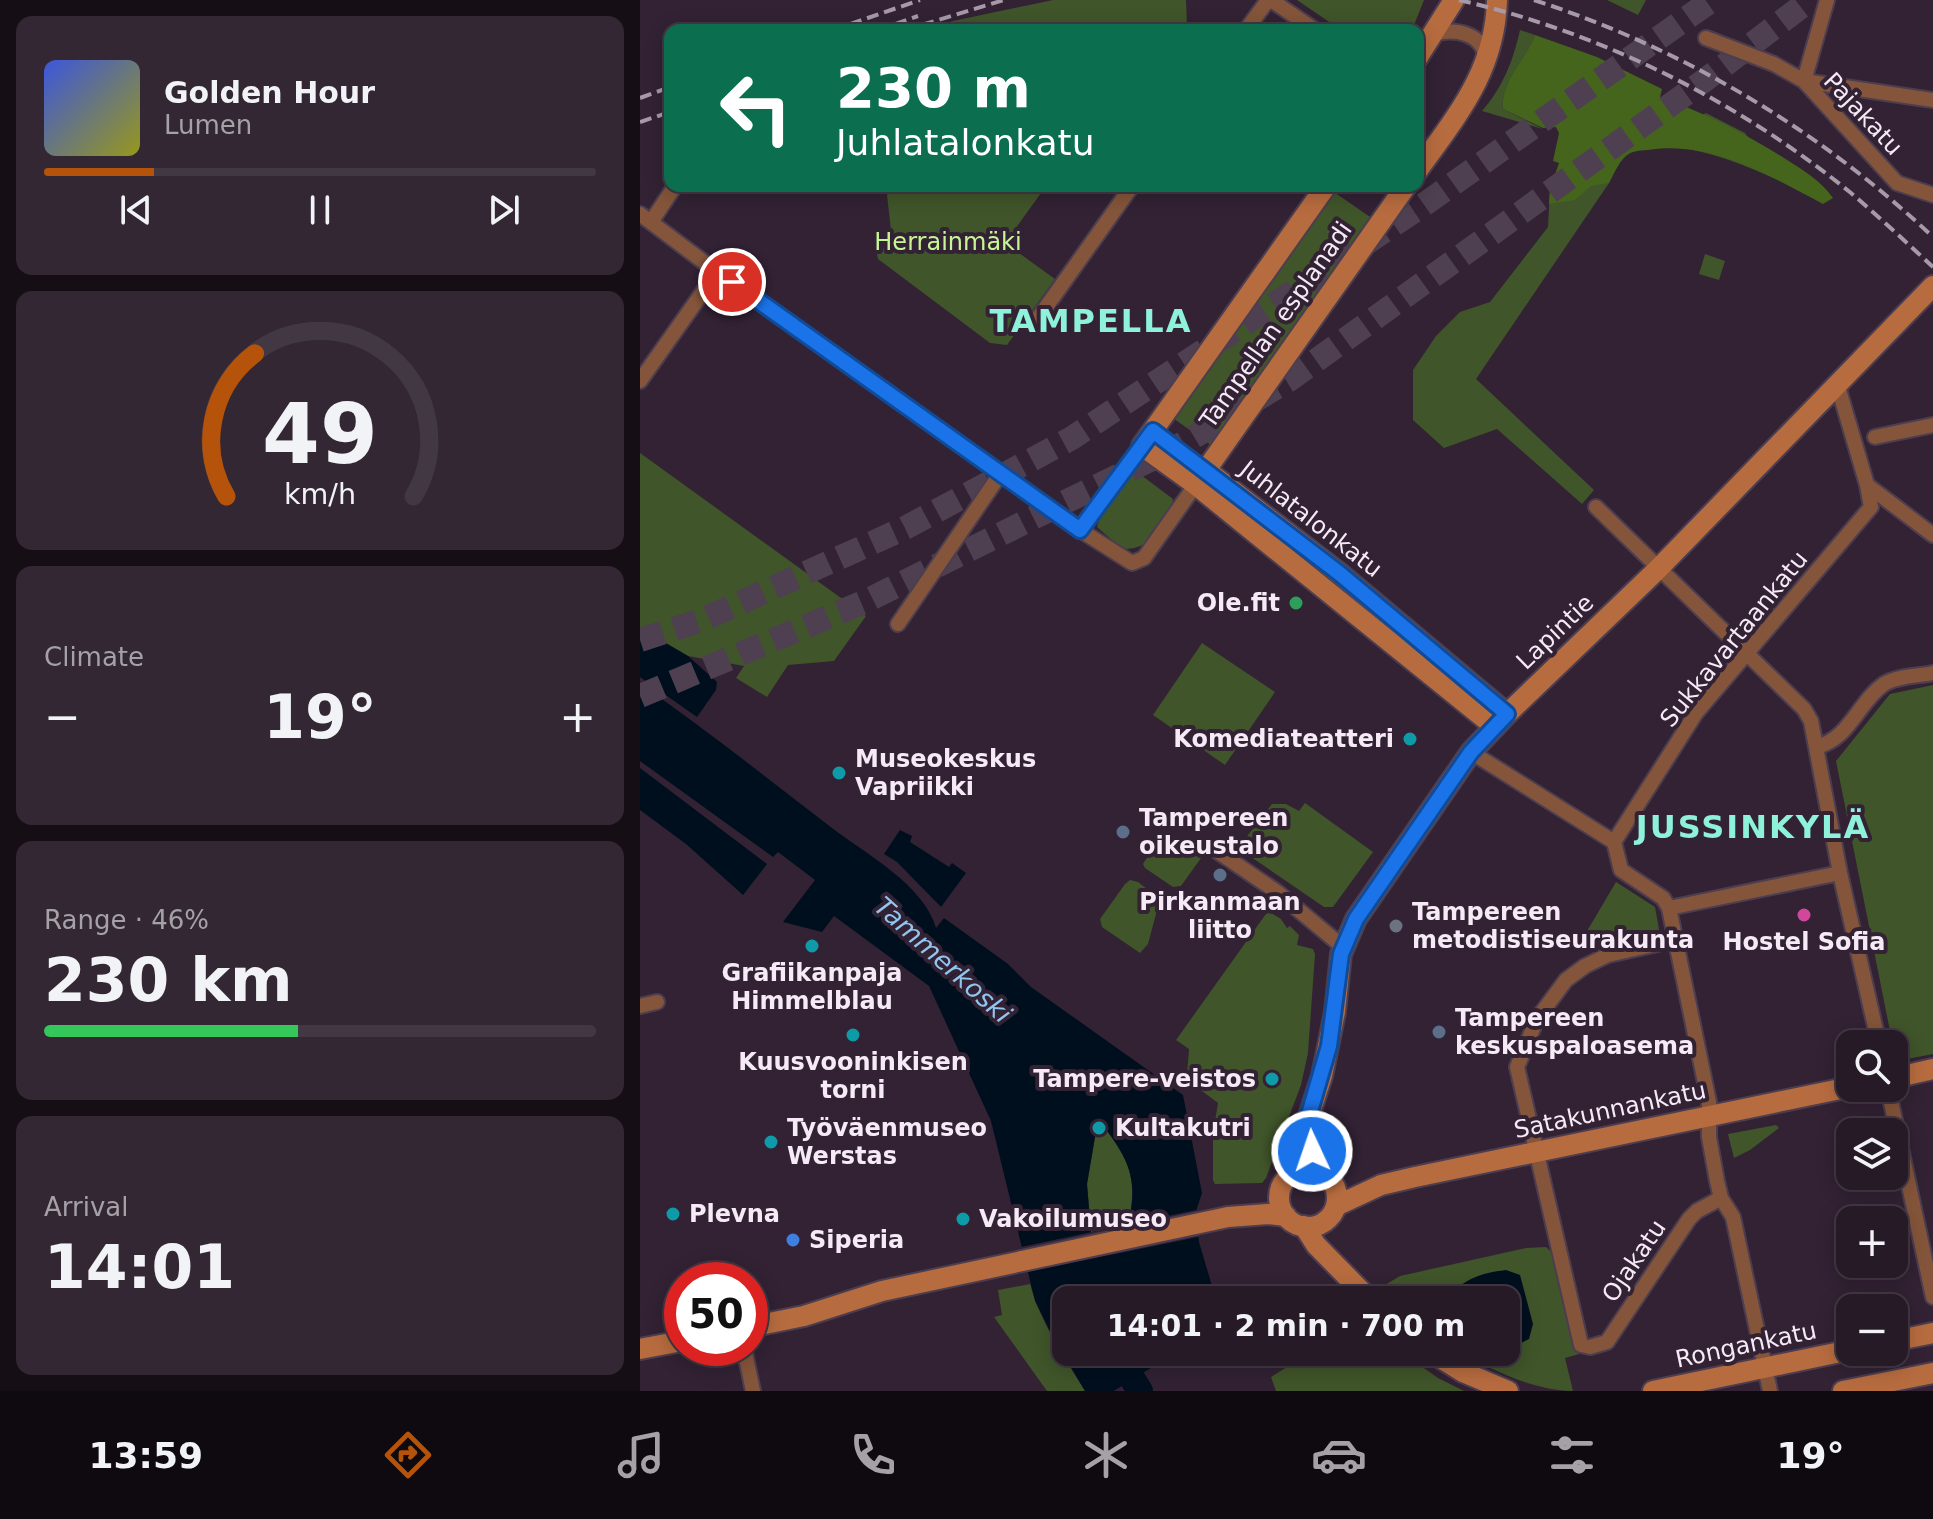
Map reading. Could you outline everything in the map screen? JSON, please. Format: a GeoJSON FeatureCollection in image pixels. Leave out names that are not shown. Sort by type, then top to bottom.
{"type":"FeatureCollection","features":[{"type":"Feature","properties":{"kind":"main road"},"geometry":{"type":"LineString","coordinates":[[1424,48],[1454,0]]}},
{"type":"Feature","properties":{"kind":"main road"},"geometry":{"type":"LineString","coordinates":[[1424,161],[1474,90],[1494,41],[1497,0]]}},
{"type":"Feature","properties":{"kind":"main road","name":"Tampellan esplanadi"},"geometry":{"type":"LineString","coordinates":[[1148,438],[1322,192]]}},
{"type":"Feature","properties":{"kind":"main road","name":"Tampellan esplanadi"},"geometry":{"type":"LineString","coordinates":[[1201,477],[1402,192]]}},
{"type":"Feature","properties":{"kind":"main road","name":"Lapintie"},"geometry":{"type":"LineString","coordinates":[[1287,1180],[1329,1046],[1343,947],[1356,919],[1471,752],[1658,569],[1933,286]]}},
{"type":"Feature","properties":{"kind":"main road","name":"Juhlatalonkatu"},"geometry":{"type":"LineString","coordinates":[[1148,438],[1201,477],[1501,720]]}},
{"type":"Feature","properties":{"kind":"main road"},"geometry":{"type":"LineString","coordinates":[[1908,1075],[1933,1069]]}},
{"type":"Feature","properties":{"kind":"main road","name":"Satakunnankatu"},"geometry":{"type":"LineString","coordinates":[[1331,1213],[1381,1185],[1836,1090]]}},
{"type":"Feature","properties":{"kind":"main road"},"geometry":{"type":"LineString","coordinates":[[1306,1125],[1315,1162],[1335,1187],[1331,1213],[1331,1260]]}},
{"type":"Feature","properties":{"kind":"main road"},"geometry":{"type":"LineString","coordinates":[[1228,1217],[1307,1169],[1326,1176]]}},
{"type":"Feature","properties":{"kind":"main road","name":"Satakunnankatu"},"geometry":{"type":"LineString","coordinates":[[1326,1176],[1381,1185]]}},
{"type":"Feature","properties":{"kind":"main road"},"geometry":{"type":"LineString","coordinates":[[1287,1180],[1280,1202],[1356,1286]]}},
{"type":"Feature","properties":{"kind":"main road"},"geometry":{"type":"LineString","coordinates":[[768,1323],[804,1316],[882,1291],[1228,1217],[1268,1214],[1316,1226],[1331,1213]]}},
{"type":"Feature","properties":{"kind":"main road"},"geometry":{"type":"LineString","coordinates":[[1908,1338],[1933,1333]]}},
{"type":"Feature","properties":{"kind":"main road"},"geometry":{"type":"LineString","coordinates":[[640,1349],[664,1344]]}},
{"type":"Feature","properties":{"kind":"main road","name":"Rongankatu"},"geometry":{"type":"LineString","coordinates":[[1653,1391],[1836,1353]]}},
{"type":"Feature","properties":{"kind":"main road"},"geometry":{"type":"LineString","coordinates":[[1453,1366],[1508,1391]]}},
{"type":"Feature","properties":{"kind":"main road"},"geometry":{"type":"LineString","coordinates":[[1843,1391],[1933,1373]]}},
{"type":"Feature","properties":{"kind":"street"},"geometry":{"type":"LineString","coordinates":[[1251,24],[1269,0],[1306,24]]}},
{"type":"Feature","properties":{"kind":"street"},"geometry":{"type":"LineString","coordinates":[[1804,81],[1827,0]]}},
{"type":"Feature","properties":{"kind":"street"},"geometry":{"type":"LineString","coordinates":[[1434,34],[1445,31],[1466,34],[1482,46],[1486,63]]}},
{"type":"Feature","properties":{"kind":"street"},"geometry":{"type":"LineString","coordinates":[[1706,38],[1774,64],[1804,81],[1933,100]]}},
{"type":"Feature","properties":{"kind":"street","name":"Pajakatu"},"geometry":{"type":"LineString","coordinates":[[1804,81],[1897,183],[1933,195]]}},
{"type":"Feature","properties":{"kind":"street"},"geometry":{"type":"LineString","coordinates":[[669,192],[645,218],[1080,530]]}},
{"type":"Feature","properties":{"kind":"street"},"geometry":{"type":"LineString","coordinates":[[1034,324],[1128,192]]}},
{"type":"Feature","properties":{"kind":"street"},"geometry":{"type":"LineString","coordinates":[[640,381],[717,272]]}},
{"type":"Feature","properties":{"kind":"street"},"geometry":{"type":"LineString","coordinates":[[1837,383],[1867,485],[1933,535]]}},
{"type":"Feature","properties":{"kind":"street"},"geometry":{"type":"LineString","coordinates":[[1875,437],[1933,425]]}},
{"type":"Feature","properties":{"kind":"street","name":"Tampellan esplanadi"},"geometry":{"type":"LineString","coordinates":[[1148,438],[1080,530],[1127,561],[1137,562],[1152,548],[1201,477]]}},
{"type":"Feature","properties":{"kind":"street"},"geometry":{"type":"LineString","coordinates":[[898,624],[1001,473]]}},
{"type":"Feature","properties":{"kind":"street","name":"Sukkavartaankatu"},"geometry":{"type":"LineString","coordinates":[[1614,842],[1696,713],[1871,507],[1867,485]]}},
{"type":"Feature","properties":{"kind":"street"},"geometry":{"type":"LineString","coordinates":[[1596,507],[1804,709],[1811,721],[1840,873],[1876,1030]]}},
{"type":"Feature","properties":{"kind":"street"},"geometry":{"type":"LineString","coordinates":[[1816,747],[1830,744],[1881,686],[1891,680],[1933,673]]}},
{"type":"Feature","properties":{"kind":"street"},"geometry":{"type":"LineString","coordinates":[[1471,752],[1614,842],[1621,870],[1663,898],[1669,908],[1709,1102],[1709,1137],[1721,1198],[1733,1217],[1770,1391]]}},
{"type":"Feature","properties":{"kind":"street"},"geometry":{"type":"LineString","coordinates":[[1214,849],[1277,892],[1343,947]]}},
{"type":"Feature","properties":{"kind":"street"},"geometry":{"type":"LineString","coordinates":[[1669,908],[1840,873]]}},
{"type":"Feature","properties":{"kind":"street"},"geometry":{"type":"LineString","coordinates":[[1535,1151],[1517,1067],[1537,1019],[1566,980],[1585,966],[1608,955],[1675,940]]}},
{"type":"Feature","properties":{"kind":"street"},"geometry":{"type":"LineString","coordinates":[[640,1006],[657,1002]]}},
{"type":"Feature","properties":{"kind":"street"},"geometry":{"type":"LineString","coordinates":[[1891,1102],[1933,1297]]}},
{"type":"Feature","properties":{"kind":"street","name":"Ojakatu"},"geometry":{"type":"LineString","coordinates":[[1535,1151],[1579,1342],[1586,1347],[1607,1342],[1689,1219],[1721,1198]]}},
{"type":"Feature","properties":{"kind":"street"},"geometry":{"type":"LineString","coordinates":[[748,1366],[753,1391]]}},
{"type":"Feature","properties":{"kind":"green space"},"geometry":{"type":"Polygon","coordinates":[[[1053,0],[1186,0],[1187,24],[944,24],[1053,0]]]}},
{"type":"Feature","properties":{"kind":"green space"},"geometry":{"type":"Polygon","coordinates":[[[1297,0],[1424,0],[1414,24],[1332,24],[1297,0]]]}},
{"type":"Feature","properties":{"kind":"green space"},"geometry":{"type":"Polygon","coordinates":[[[1607,0],[1646,0],[1638,15],[1607,0]]]}},
{"type":"Feature","properties":{"kind":"green space"},"geometry":{"type":"Polygon","coordinates":[[[1520,30],[1535,35],[1510,80],[1503,109],[1543,129],[1482,111],[1506,73],[1520,30]]]}},
{"type":"Feature","properties":{"kind":"green space"},"geometry":{"type":"Polygon","coordinates":[[[1535,35],[1597,57],[1662,89],[1660,97],[1708,117],[1769,149],[1811,176],[1833,198],[1823,204],[1739,163],[1717,155],[1671,148],[1630,153],[1620,163],[1609,183],[1591,186],[1575,200],[1549,204],[1550,189],[1559,163],[1553,161],[1559,133],[1556,127],[1543,128],[1503,109],[1509,80],[1535,35]]]}},
{"type":"Feature","properties":{"kind":"green space"},"geometry":{"type":"Polygon","coordinates":[[[1706,113],[1745,133],[1780,181],[1727,159],[1685,149],[1646,148],[1626,155],[1476,379],[1594,490],[1582,504],[1497,429],[1444,448],[1413,420],[1413,370],[1436,336],[1460,312],[1490,302],[1548,227],[1550,189],[1706,113]]]}},
{"type":"Feature","properties":{"kind":"green space","name":"Herrainmäki"},"geometry":{"type":"Polygon","coordinates":[[[889,192],[1042,192],[1005,243],[1055,279],[1007,345],[990,343],[878,259],[877,254],[892,239],[889,192]]]}},
{"type":"Feature","properties":{"kind":"green space"},"geometry":{"type":"Polygon","coordinates":[[[1330,192],[1373,219],[1211,445],[1170,416],[1330,192]]]}},
{"type":"Feature","properties":{"kind":"green space"},"geometry":{"type":"Polygon","coordinates":[[[1705,254],[1725,261],[1719,280],[1699,274],[1705,254]]]}},
{"type":"Feature","properties":{"kind":"green space"},"geometry":{"type":"Polygon","coordinates":[[[640,453],[866,616],[834,661],[788,665],[767,697],[736,678],[744,666],[688,656],[640,628],[640,453]]]}},
{"type":"Feature","properties":{"kind":"green space"},"geometry":{"type":"Polygon","coordinates":[[[1137,472],[1173,499],[1172,506],[1147,542],[1122,549],[1097,527],[1112,496],[1123,482],[1137,472]]]}},
{"type":"Feature","properties":{"kind":"green space"},"geometry":{"type":"Polygon","coordinates":[[[1202,643],[1275,692],[1225,765],[1153,715],[1202,643]]]}},
{"type":"Feature","properties":{"kind":"green space"},"geometry":{"type":"Polygon","coordinates":[[[1933,685],[1933,1054],[1908,1059],[1908,1030],[1890,1030],[1836,761],[1890,694],[1933,685]]]}},
{"type":"Feature","properties":{"kind":"green space"},"geometry":{"type":"Polygon","coordinates":[[[1305,803],[1373,852],[1333,907],[1324,907],[1238,848],[1272,804],[1286,804],[1299,811],[1305,803]]]}},
{"type":"Feature","properties":{"kind":"green space"},"geometry":{"type":"Polygon","coordinates":[[[1164,831],[1201,858],[1181,886],[1173,887],[1143,864],[1164,831]]]}},
{"type":"Feature","properties":{"kind":"green space"},"geometry":{"type":"Polygon","coordinates":[[[1130,880],[1138,882],[1160,899],[1148,944],[1140,953],[1102,927],[1100,919],[1130,880]]]}},
{"type":"Feature","properties":{"kind":"green space"},"geometry":{"type":"Polygon","coordinates":[[[1616,882],[1655,907],[1660,935],[1611,944],[1587,931],[1616,882]]]}},
{"type":"Feature","properties":{"kind":"green space"},"geometry":{"type":"Polygon","coordinates":[[[1268,911],[1299,935],[1297,945],[1313,949],[1315,954],[1308,1053],[1301,1085],[1266,1178],[1262,1183],[1215,1184],[1213,1133],[1218,1103],[1187,1075],[1189,1049],[1176,1040],[1268,911]]]}},
{"type":"Feature","properties":{"kind":"green space"},"geometry":{"type":"Polygon","coordinates":[[[1094,1123],[1101,1123],[1125,1159],[1132,1182],[1132,1195],[1128,1225],[1091,1232],[1087,1184],[1095,1137],[1094,1123]]]}},
{"type":"Feature","properties":{"kind":"green space"},"geometry":{"type":"Polygon","coordinates":[[[1776,1125],[1779,1128],[1734,1158],[1728,1134],[1776,1125]]]}},
{"type":"Feature","properties":{"kind":"green space"},"geometry":{"type":"Polygon","coordinates":[[[1546,1247],[1555,1255],[1579,1354],[1565,1358],[1573,1391],[1529,1383],[1488,1366],[1520,1366],[1520,1286],[1384,1286],[1400,1276],[1526,1248],[1546,1247]]]}},
{"type":"Feature","properties":{"kind":"green space"},"geometry":{"type":"Polygon","coordinates":[[[1030,1284],[1052,1335],[1052,1366],[1070,1366],[1085,1391],[1047,1391],[994,1317],[1002,1315],[998,1290],[1030,1284]]]}},
{"type":"Feature","properties":{"kind":"green space"},"geometry":{"type":"Polygon","coordinates":[[[1289,1366],[1421,1366],[1464,1391],[1276,1391],[1271,1377],[1289,1366]]]}},
{"type":"Feature","properties":{"kind":"water"},"geometry":{"type":"Polygon","coordinates":[[[640,628],[688,656],[717,682],[716,690],[697,717],[640,677],[640,628]]]}},
{"type":"Feature","properties":{"kind":"water"},"geometry":{"type":"Polygon","coordinates":[[[640,684],[907,884],[929,912],[936,928],[944,918],[1008,964],[1031,987],[1183,1095],[1202,1193],[1196,1211],[1199,1242],[1212,1286],[1052,1286],[1052,1335],[1035,1301],[991,1121],[929,986],[834,916],[822,932],[783,922],[815,880],[778,852],[773,857],[640,761],[640,684]],[[1094,1123],[1095,1137],[1087,1184],[1091,1232],[1128,1224],[1132,1182],[1119,1148],[1101,1123],[1094,1123]]]}},
{"type":"Feature","properties":{"kind":"water"},"geometry":{"type":"Polygon","coordinates":[[[640,768],[767,864],[743,895],[686,844],[640,810],[640,768]]]}},
{"type":"Feature","properties":{"kind":"water"},"geometry":{"type":"Polygon","coordinates":[[[900,830],[912,836],[910,842],[949,867],[952,863],[966,873],[941,907],[897,862],[884,854],[900,830]]]}},
{"type":"Feature","properties":{"kind":"water"},"geometry":{"type":"Polygon","coordinates":[[[1506,1270],[1520,1275],[1533,1324],[1529,1339],[1520,1344],[1520,1286],[1461,1286],[1488,1273],[1506,1270]]]}},
{"type":"Feature","properties":{"kind":"water"},"geometry":{"type":"Polygon","coordinates":[[[1070,1366],[1154,1366],[1114,1391],[1085,1391],[1070,1366]]]}},
{"type":"Feature","properties":{"kind":"pier"},"geometry":{"type":"Polygon","coordinates":[[[1201,1209],[1203,1236],[1027,1272],[1021,1247],[1201,1209]]]}},
{"type":"Feature","properties":{"kind":"pier"},"geometry":{"type":"Polygon","coordinates":[[[1154,1366],[1162,1366],[1122,1391],[1114,1391],[1154,1366]]]}},
{"type":"Feature","properties":{"kind":"waterway","name":"Tammerkoski"},"geometry":{"type":"LineString","coordinates":[[1125,1366],[1140,1391]]}},
{"type":"Feature","properties":{"kind":"tunnel"},"geometry":{"type":"LineString","coordinates":[[640,640],[702,620],[905,528],[1072,438],[1422,206],[1712,0]]}},
{"type":"Feature","properties":{"kind":"tunnel"},"geometry":{"type":"LineString","coordinates":[[640,696],[864,602],[1182,444],[1289,380],[1705,80],[1810,0]]}},
{"type":"Feature","properties":{"kind":"railway"},"geometry":{"type":"LineString","coordinates":[[850,24],[920,0]]}},
{"type":"Feature","properties":{"kind":"railway"},"geometry":{"type":"LineString","coordinates":[[925,24],[1004,0]]}},
{"type":"Feature","properties":{"kind":"railway"},"geometry":{"type":"LineString","coordinates":[[1459,0],[1565,31],[1616,51],[1715,100],[1808,160],[1851,193],[1933,267]]}},
{"type":"Feature","properties":{"kind":"railway"},"geometry":{"type":"LineString","coordinates":[[1534,0],[1643,43],[1747,96],[1843,161],[1933,237]]}},
{"type":"Feature","properties":{"kind":"railway"},"geometry":{"type":"LineString","coordinates":[[895,24],[918,16]]}},
{"type":"Feature","properties":{"kind":"railway"},"geometry":{"type":"LineString","coordinates":[[640,98],[664,89]]}},
{"type":"Feature","properties":{"kind":"railway"},"geometry":{"type":"LineString","coordinates":[[640,122],[664,114]]}},
{"type":"Feature","properties":{"kind":"place","name":"Ole.fit"},"geometry":{"type":"Point","coordinates":[1296,603]}},
{"type":"Feature","properties":{"kind":"place","name":"Komediateatteri"},"geometry":{"type":"Point","coordinates":[1410,739]}},
{"type":"Feature","properties":{"kind":"place","name":"Museokeskus Vapriikki"},"geometry":{"type":"Point","coordinates":[839,773]}},
{"type":"Feature","properties":{"kind":"place","name":"Tampereen oikeustalo"},"geometry":{"type":"Point","coordinates":[1123,832]}},
{"type":"Feature","properties":{"kind":"place","name":"Pirkanmaan liitto"},"geometry":{"type":"Point","coordinates":[1220,875]}},
{"type":"Feature","properties":{"kind":"place","name":"Hostel Sofia"},"geometry":{"type":"Point","coordinates":[1804,915]}},
{"type":"Feature","properties":{"kind":"place","name":"Tampereen metodistiseurakunta"},"geometry":{"type":"Point","coordinates":[1396,926]}},
{"type":"Feature","properties":{"kind":"place","name":"Grafiikanpaja Himmelblau"},"geometry":{"type":"Point","coordinates":[812,946]}},
{"type":"Feature","properties":{"kind":"place","name":"Tampereen keskuspaloasema"},"geometry":{"type":"Point","coordinates":[1439,1032]}},
{"type":"Feature","properties":{"kind":"place","name":"Kuusvooninkisen torni"},"geometry":{"type":"Point","coordinates":[853,1035]}},
{"type":"Feature","properties":{"kind":"place","name":"Tampere-veistos"},"geometry":{"type":"Point","coordinates":[1272,1079]}},
{"type":"Feature","properties":{"kind":"place","name":"Kultakutri"},"geometry":{"type":"Point","coordinates":[1099,1128]}},
{"type":"Feature","properties":{"kind":"place","name":"Työväenmuseo Werstas"},"geometry":{"type":"Point","coordinates":[771,1142]}},
{"type":"Feature","properties":{"kind":"place","name":"Plevna"},"geometry":{"type":"Point","coordinates":[673,1214]}},
{"type":"Feature","properties":{"kind":"place","name":"Vakoilumuseo"},"geometry":{"type":"Point","coordinates":[963,1219]}},
{"type":"Feature","properties":{"kind":"place","name":"Siperia"},"geometry":{"type":"Point","coordinates":[793,1240]}},
{"type":"Feature","properties":{"kind":"district","name":"TAMPELLA"},"geometry":{"type":"Point","coordinates":[1091,321]}},
{"type":"Feature","properties":{"kind":"district","name":"JUSSINKYLÄ"},"geometry":{"type":"Point","coordinates":[1753,827]}},
{"type":"Feature","properties":{"kind":"route"},"geometry":{"type":"LineString","coordinates":[[732,282],[1080,530],[1153,431],[1339,573],[1507,714],[1471,752],[1356,919],[1343,947],[1329,1046],[1306,1125],[1312,1151]]}}]}
